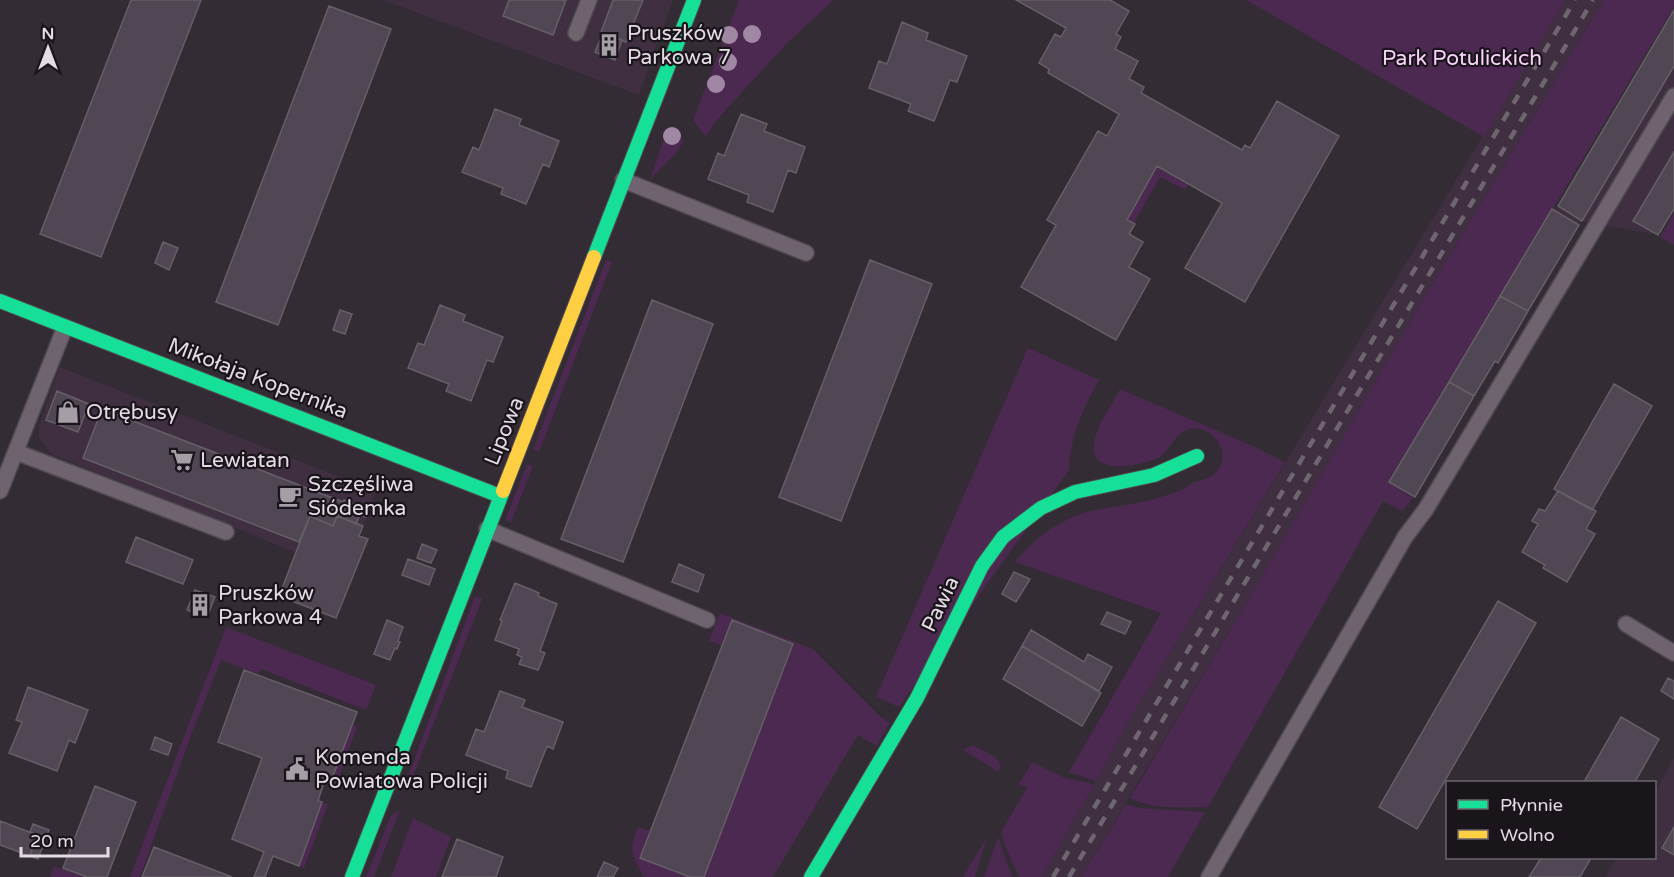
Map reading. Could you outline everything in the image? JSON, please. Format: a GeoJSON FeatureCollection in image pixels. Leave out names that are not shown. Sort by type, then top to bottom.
{"type":"FeatureCollection","features":[{"type":"Feature","properties":{"kind":"street","name":"Lipowa"},"geometry":{"type":"LineString","coordinates":[[352,877],[694,0]]}},
{"type":"Feature","properties":{"kind":"street","name":"Mikołaja Kopernika"},"geometry":{"type":"LineString","coordinates":[[0,301],[321,424],[500,496]]}},
{"type":"Feature","properties":{"kind":"street","name":"Pawia"},"geometry":{"type":"LineString","coordinates":[[812,877],[907,716],[982,566],[1004,537],[1041,508],[1075,492],[1154,475],[1197,456]]}},
{"type":"Feature","properties":{"kind":"lane"},"geometry":{"type":"LineString","coordinates":[[576,33],[590,0]]}},
{"type":"Feature","properties":{"kind":"lane"},"geometry":{"type":"LineString","coordinates":[[1209,877],[1405,537],[1426,509],[1674,96]]}},
{"type":"Feature","properties":{"kind":"lane"},"geometry":{"type":"LineString","coordinates":[[623,180],[806,253]]}},
{"type":"Feature","properties":{"kind":"lane"},"geometry":{"type":"LineString","coordinates":[[0,491],[65,327]]}},
{"type":"Feature","properties":{"kind":"lane"},"geometry":{"type":"LineString","coordinates":[[16,452],[226,532]]}},
{"type":"Feature","properties":{"kind":"lane"},"geometry":{"type":"LineString","coordinates":[[487,530],[707,620]]}},
{"type":"Feature","properties":{"kind":"lane"},"geometry":{"type":"LineString","coordinates":[[1626,624],[1674,653]]}},
{"type":"Feature","properties":{"kind":"shaded area"},"geometry":{"type":"Polygon","coordinates":[[[383,0],[673,0],[639,95],[383,0]]]}},
{"type":"Feature","properties":{"kind":"shaded area"},"geometry":{"type":"Polygon","coordinates":[[[1565,0],[1604,0],[1428,291],[1244,607],[1081,877],[1042,877],[1132,716],[1565,0]]]}},
{"type":"Feature","properties":{"kind":"shaded area"},"geometry":{"type":"Polygon","coordinates":[[[1674,10],[1674,209],[1658,235],[1582,221],[1415,497],[1389,482],[1552,209],[1558,206],[1674,10]]]}},
{"type":"Feature","properties":{"kind":"shaded area"},"geometry":{"type":"Polygon","coordinates":[[[60,367],[376,491],[363,526],[356,524],[333,526],[310,517],[295,552],[51,454],[39,438],[39,425],[60,367]]]}},
{"type":"Feature","properties":{"kind":"shaded area"},"geometry":{"type":"Polygon","coordinates":[[[1674,758],[1674,877],[1605,877],[1615,859],[1656,859],[1656,790],[1674,758]]]}},
{"type":"Feature","properties":{"kind":"green space"},"geometry":{"type":"Polygon","coordinates":[[[739,0],[834,0],[787,43],[715,122],[706,137],[693,120],[739,0]]]}},
{"type":"Feature","properties":{"kind":"green space","name":"Park Potulickich"},"geometry":{"type":"Polygon","coordinates":[[[1246,0],[1565,0],[1484,137],[1246,0]]]}},
{"type":"Feature","properties":{"kind":"green space"},"geometry":{"type":"Polygon","coordinates":[[[1604,0],[1674,0],[1674,7],[1389,482],[1413,498],[1402,511],[1383,501],[1208,807],[1158,806],[1130,798],[1428,291],[1604,0]]]}},
{"type":"Feature","properties":{"kind":"green space"},"geometry":{"type":"Polygon","coordinates":[[[666,133],[684,140],[676,153],[650,179],[666,133]]]}},
{"type":"Feature","properties":{"kind":"green space"},"geometry":{"type":"Polygon","coordinates":[[[1157,167],[1189,184],[1185,190],[1160,177],[1134,223],[1127,220],[1157,167]]]}},
{"type":"Feature","properties":{"kind":"green space"},"geometry":{"type":"Polygon","coordinates":[[[1674,213],[1674,245],[1660,237],[1674,213]]]}},
{"type":"Feature","properties":{"kind":"green space"},"geometry":{"type":"Polygon","coordinates":[[[606,260],[612,262],[539,452],[533,449],[606,260]]]}},
{"type":"Feature","properties":{"kind":"green space"},"geometry":{"type":"Polygon","coordinates":[[[1028,348],[1099,380],[1078,423],[1072,444],[1069,470],[899,707],[876,697],[1028,348]]]}},
{"type":"Feature","properties":{"kind":"green space"},"geometry":{"type":"Polygon","coordinates":[[[1120,389],[1285,462],[1132,716],[1096,781],[1069,772],[1161,613],[1015,562],[1042,535],[1058,524],[1084,513],[1142,502],[1181,490],[1213,475],[1219,469],[1222,457],[1219,443],[1214,437],[1208,432],[1194,429],[1182,432],[1162,455],[1150,461],[1117,466],[1106,465],[1099,461],[1094,453],[1096,435],[1120,389]]]}},
{"type":"Feature","properties":{"kind":"green space"},"geometry":{"type":"Polygon","coordinates":[[[527,464],[533,466],[511,522],[505,520],[527,464]]]}},
{"type":"Feature","properties":{"kind":"green space"},"geometry":{"type":"Polygon","coordinates":[[[475,596],[482,598],[481,602],[408,789],[405,785],[475,596]]]}},
{"type":"Feature","properties":{"kind":"green space"},"geometry":{"type":"Polygon","coordinates":[[[720,613],[813,649],[882,718],[890,723],[877,746],[858,735],[773,877],[704,877],[794,644],[732,619],[721,645],[709,641],[720,613]]]}},
{"type":"Feature","properties":{"kind":"green space"},"geometry":{"type":"Polygon","coordinates":[[[226,627],[376,685],[366,710],[261,669],[258,674],[221,660],[140,877],[130,877],[226,627]]]}},
{"type":"Feature","properties":{"kind":"green space"},"geometry":{"type":"Polygon","coordinates":[[[352,725],[357,727],[336,786],[330,784],[352,725]]]}},
{"type":"Feature","properties":{"kind":"green space"},"geometry":{"type":"Polygon","coordinates":[[[973,745],[995,757],[1001,765],[999,772],[963,750],[973,745]]]}},
{"type":"Feature","properties":{"kind":"green space"},"geometry":{"type":"Polygon","coordinates":[[[1032,762],[1065,778],[1094,784],[1042,877],[1019,877],[1001,832],[1027,788],[1019,784],[1032,762]]]}},
{"type":"Feature","properties":{"kind":"green space"},"geometry":{"type":"Polygon","coordinates":[[[322,802],[328,804],[304,868],[299,866],[322,802]]]}},
{"type":"Feature","properties":{"kind":"green space"},"geometry":{"type":"Polygon","coordinates":[[[1126,804],[1139,808],[1205,812],[1168,877],[1081,877],[1126,804]]]}},
{"type":"Feature","properties":{"kind":"green space"},"geometry":{"type":"Polygon","coordinates":[[[400,810],[374,877],[366,877],[391,815],[400,810]]]}},
{"type":"Feature","properties":{"kind":"green space"},"geometry":{"type":"Polygon","coordinates":[[[413,818],[451,837],[436,877],[391,877],[413,818]]]}},
{"type":"Feature","properties":{"kind":"green space"},"geometry":{"type":"Polygon","coordinates":[[[638,827],[650,831],[640,858],[689,877],[644,877],[632,852],[638,827]]]}},
{"type":"Feature","properties":{"kind":"green space"},"geometry":{"type":"Polygon","coordinates":[[[987,837],[975,877],[963,877],[987,837]]]}},
{"type":"Feature","properties":{"kind":"green space"},"geometry":{"type":"Polygon","coordinates":[[[998,837],[1012,877],[984,877],[998,837]]]}},
{"type":"Feature","properties":{"kind":"green space"},"geometry":{"type":"Polygon","coordinates":[[[54,866],[85,877],[50,877],[54,866]]]}},
{"type":"Feature","properties":{"kind":"building"},"geometry":{"type":"Polygon","coordinates":[[[131,0],[201,0],[101,257],[40,234],[131,0]]]}},
{"type":"Feature","properties":{"kind":"building"},"geometry":{"type":"Polygon","coordinates":[[[509,0],[566,0],[553,35],[503,16],[509,0]]]}},
{"type":"Feature","properties":{"kind":"building"},"geometry":{"type":"Polygon","coordinates":[[[613,0],[643,0],[626,42],[601,32],[613,0]]]}},
{"type":"Feature","properties":{"kind":"building"},"geometry":{"type":"Polygon","coordinates":[[[1016,0],[1110,0],[1129,11],[1116,34],[1121,37],[1115,49],[1138,61],[1129,79],[1144,87],[1141,93],[1242,150],[1245,145],[1250,148],[1277,101],[1339,136],[1245,302],[1185,268],[1222,203],[1157,166],[1127,220],[1135,224],[1129,234],[1143,242],[1129,267],[1150,279],[1116,340],[1021,287],[1056,225],[1047,220],[1098,131],[1107,136],[1119,114],[1048,73],[1049,69],[1039,63],[1055,34],[1061,37],[1066,28],[1016,0]]]}},
{"type":"Feature","properties":{"kind":"building"},"geometry":{"type":"Polygon","coordinates":[[[329,6],[391,29],[278,325],[216,302],[329,6]]]}},
{"type":"Feature","properties":{"kind":"building"},"geometry":{"type":"Polygon","coordinates":[[[1674,10],[1674,66],[1582,221],[1558,206],[1674,10]]]}},
{"type":"Feature","properties":{"kind":"building"},"geometry":{"type":"Polygon","coordinates":[[[902,22],[928,33],[926,40],[967,56],[957,82],[950,80],[934,121],[908,111],[911,104],[869,88],[879,61],[887,64],[902,22]]]}},
{"type":"Feature","properties":{"kind":"building","name":"Pruszków Parkowa 7"},"geometry":{"type":"Polygon","coordinates":[[[603,33],[622,40],[615,60],[595,52],[603,33]]]}},
{"type":"Feature","properties":{"kind":"building"},"geometry":{"type":"Polygon","coordinates":[[[495,109],[521,119],[519,125],[559,141],[549,167],[543,164],[526,204],[501,194],[503,188],[462,172],[473,147],[479,150],[495,109]]]}},
{"type":"Feature","properties":{"kind":"building"},"geometry":{"type":"Polygon","coordinates":[[[741,114],[767,124],[764,131],[805,147],[796,173],[788,170],[773,212],[747,202],[749,195],[708,179],[718,153],[724,156],[741,114]]]}},
{"type":"Feature","properties":{"kind":"building"},"geometry":{"type":"Polygon","coordinates":[[[1674,152],[1674,209],[1658,235],[1633,221],[1674,152]]]}},
{"type":"Feature","properties":{"kind":"building"},"geometry":{"type":"Polygon","coordinates":[[[1552,209],[1579,225],[1528,311],[1500,296],[1552,209]]]}},
{"type":"Feature","properties":{"kind":"building"},"geometry":{"type":"Polygon","coordinates":[[[163,242],[178,248],[169,270],[155,263],[163,242]]]}},
{"type":"Feature","properties":{"kind":"building"},"geometry":{"type":"Polygon","coordinates":[[[870,260],[932,284],[841,521],[779,497],[870,260]]]}},
{"type":"Feature","properties":{"kind":"building"},"geometry":{"type":"Polygon","coordinates":[[[1500,296],[1528,311],[1498,363],[1495,361],[1474,396],[1449,382],[1500,296]]]}},
{"type":"Feature","properties":{"kind":"building"},"geometry":{"type":"Polygon","coordinates":[[[652,300],[713,324],[623,562],[561,539],[652,300]]]}},
{"type":"Feature","properties":{"kind":"building"},"geometry":{"type":"Polygon","coordinates":[[[440,305],[465,315],[463,321],[503,337],[493,362],[487,360],[471,401],[446,391],[449,384],[408,368],[418,343],[424,345],[440,305]]]}},
{"type":"Feature","properties":{"kind":"building"},"geometry":{"type":"Polygon","coordinates":[[[340,310],[352,314],[345,334],[333,330],[340,310]]]}},
{"type":"Feature","properties":{"kind":"building"},"geometry":{"type":"Polygon","coordinates":[[[1449,382],[1474,396],[1415,497],[1389,482],[1449,382]]]}},
{"type":"Feature","properties":{"kind":"building"},"geometry":{"type":"Polygon","coordinates":[[[1614,384],[1652,406],[1592,510],[1554,489],[1614,384]]]}},
{"type":"Feature","properties":{"kind":"building","name":"Otrębusy"},"geometry":{"type":"Polygon","coordinates":[[[57,391],[89,404],[78,432],[46,420],[57,391]]]}},
{"type":"Feature","properties":{"kind":"building"},"geometry":{"type":"Polygon","coordinates":[[[102,409],[343,502],[333,526],[310,516],[299,542],[83,458],[102,409]]]}},
{"type":"Feature","properties":{"kind":"building"},"geometry":{"type":"Polygon","coordinates":[[[1558,491],[1596,511],[1586,529],[1595,534],[1567,582],[1543,568],[1545,565],[1522,552],[1538,524],[1532,521],[1539,509],[1545,511],[1558,491]]]}},
{"type":"Feature","properties":{"kind":"building"},"geometry":{"type":"Polygon","coordinates":[[[344,500],[369,509],[366,517],[360,515],[356,524],[338,516],[344,500]]]}},
{"type":"Feature","properties":{"kind":"building"},"geometry":{"type":"Polygon","coordinates":[[[310,516],[333,526],[337,516],[363,526],[359,536],[368,539],[336,618],[279,596],[310,516]]]}},
{"type":"Feature","properties":{"kind":"building"},"geometry":{"type":"Polygon","coordinates":[[[136,537],[193,560],[183,584],[126,562],[136,537]]]}},
{"type":"Feature","properties":{"kind":"building"},"geometry":{"type":"Polygon","coordinates":[[[422,544],[437,550],[431,563],[417,558],[422,544]]]}},
{"type":"Feature","properties":{"kind":"building"},"geometry":{"type":"Polygon","coordinates":[[[408,559],[435,569],[429,585],[402,575],[408,559]]]}},
{"type":"Feature","properties":{"kind":"building"},"geometry":{"type":"Polygon","coordinates":[[[679,564],[704,575],[698,592],[672,582],[679,564]]]}},
{"type":"Feature","properties":{"kind":"building"},"geometry":{"type":"Polygon","coordinates":[[[1014,572],[1030,579],[1016,602],[1002,594],[1014,572]]]}},
{"type":"Feature","properties":{"kind":"building"},"geometry":{"type":"Polygon","coordinates":[[[515,583],[557,604],[540,651],[545,653],[538,670],[519,664],[522,657],[517,655],[519,649],[495,640],[502,621],[500,620],[515,583]]]}},
{"type":"Feature","properties":{"kind":"building","name":"Pruszków Parkowa 4"},"geometry":{"type":"Polygon","coordinates":[[[195,590],[215,597],[207,617],[187,610],[195,590]]]}},
{"type":"Feature","properties":{"kind":"building"},"geometry":{"type":"Polygon","coordinates":[[[1498,601],[1536,623],[1417,829],[1379,807],[1498,601]]]}},
{"type":"Feature","properties":{"kind":"building"},"geometry":{"type":"Polygon","coordinates":[[[1107,612],[1131,622],[1125,634],[1101,624],[1107,612]]]}},
{"type":"Feature","properties":{"kind":"building"},"geometry":{"type":"Polygon","coordinates":[[[387,620],[403,627],[398,641],[400,642],[390,660],[374,654],[387,620]]]}},
{"type":"Feature","properties":{"kind":"building"},"geometry":{"type":"Polygon","coordinates":[[[732,620],[793,644],[704,877],[690,877],[640,858],[732,620]]]}},
{"type":"Feature","properties":{"kind":"building"},"geometry":{"type":"Polygon","coordinates":[[[1031,630],[1084,662],[1088,654],[1112,667],[1099,691],[1022,646],[1031,630]]]}},
{"type":"Feature","properties":{"kind":"building"},"geometry":{"type":"Polygon","coordinates":[[[1022,646],[1101,693],[1082,726],[1003,679],[1022,646]]]}},
{"type":"Feature","properties":{"kind":"building","name":"Komenda Powiatowa Policji"},"geometry":{"type":"Polygon","coordinates":[[[244,670],[357,712],[330,784],[324,782],[318,801],[322,802],[299,866],[273,856],[265,877],[254,877],[264,852],[232,839],[262,758],[218,742],[244,670]]]}},
{"type":"Feature","properties":{"kind":"building"},"geometry":{"type":"Polygon","coordinates":[[[1668,678],[1674,681],[1674,699],[1661,691],[1668,678]]]}},
{"type":"Feature","properties":{"kind":"building"},"geometry":{"type":"Polygon","coordinates":[[[28,687],[88,710],[75,743],[69,740],[57,771],[9,753],[22,722],[16,720],[28,687]]]}},
{"type":"Feature","properties":{"kind":"building"},"geometry":{"type":"Polygon","coordinates":[[[500,691],[525,700],[522,707],[563,722],[553,749],[547,746],[531,787],[506,778],[508,771],[466,755],[476,729],[484,732],[500,691]]]}},
{"type":"Feature","properties":{"kind":"building"},"geometry":{"type":"Polygon","coordinates":[[[1621,717],[1659,739],[1636,781],[1585,781],[1621,717]]]}},
{"type":"Feature","properties":{"kind":"building"},"geometry":{"type":"Polygon","coordinates":[[[155,737],[172,744],[168,755],[151,749],[155,737]]]}},
{"type":"Feature","properties":{"kind":"building"},"geometry":{"type":"Polygon","coordinates":[[[95,786],[136,802],[107,877],[87,877],[63,868],[95,786]]]}},
{"type":"Feature","properties":{"kind":"building"},"geometry":{"type":"Polygon","coordinates":[[[0,821],[37,835],[30,856],[0,845],[0,821]]]}},
{"type":"Feature","properties":{"kind":"building"},"geometry":{"type":"Polygon","coordinates":[[[33,824],[49,830],[38,859],[30,856],[37,835],[30,832],[33,824]]]}},
{"type":"Feature","properties":{"kind":"building"},"geometry":{"type":"Polygon","coordinates":[[[1674,827],[1674,855],[1662,848],[1674,827]]]}},
{"type":"Feature","properties":{"kind":"building"},"geometry":{"type":"Polygon","coordinates":[[[457,839],[503,857],[496,877],[442,877],[457,839]]]}},
{"type":"Feature","properties":{"kind":"building"},"geometry":{"type":"Polygon","coordinates":[[[154,847],[232,877],[142,877],[154,847]]]}},
{"type":"Feature","properties":{"kind":"building"},"geometry":{"type":"Polygon","coordinates":[[[1540,859],[1590,859],[1580,877],[1529,877],[1540,859]]]}},
{"type":"Feature","properties":{"kind":"building"},"geometry":{"type":"Polygon","coordinates":[[[604,862],[618,868],[613,877],[597,877],[604,862]]]}},
{"type":"Feature","properties":{"kind":"railway"},"geometry":{"type":"LineString","coordinates":[[1053,877],[1575,0]]}},
{"type":"Feature","properties":{"kind":"railway"},"geometry":{"type":"LineString","coordinates":[[1069,877],[1593,0]]}},
{"type":"Feature","properties":{"kind":"traffic: fast"},"geometry":{"type":"LineString","coordinates":[[594,257],[694,0]]}},
{"type":"Feature","properties":{"kind":"traffic: fast"},"geometry":{"type":"LineString","coordinates":[[0,301],[500,496]]}},
{"type":"Feature","properties":{"kind":"traffic: fast"},"geometry":{"type":"LineString","coordinates":[[811,877],[917,698],[982,566],[1003,537],[1041,508],[1075,492],[1154,475],[1197,456]]}},
{"type":"Feature","properties":{"kind":"traffic: fast"},"geometry":{"type":"LineString","coordinates":[[352,877],[503,491]]}},
{"type":"Feature","properties":{"kind":"traffic: slow"},"geometry":{"type":"LineString","coordinates":[[503,491],[594,257]]}},
{"type":"Feature","properties":{"kind":"place","name":"Pruszków Parkowa 7"},"geometry":{"type":"Point","coordinates":[609,45]}},
{"type":"Feature","properties":{"kind":"place","name":"Otrębusy"},"geometry":{"type":"Point","coordinates":[68,412]}},
{"type":"Feature","properties":{"kind":"place","name":"Lewiatan"},"geometry":{"type":"Point","coordinates":[182,460]}},
{"type":"Feature","properties":{"kind":"place","name":"Szczęśliwa Siódemka"},"geometry":{"type":"Point","coordinates":[290,496]}},
{"type":"Feature","properties":{"kind":"place","name":"Pruszków Parkowa 4"},"geometry":{"type":"Point","coordinates":[200,605]}},
{"type":"Feature","properties":{"kind":"place","name":"Komenda Powiatowa Policji"},"geometry":{"type":"Point","coordinates":[297,769]}}]}
